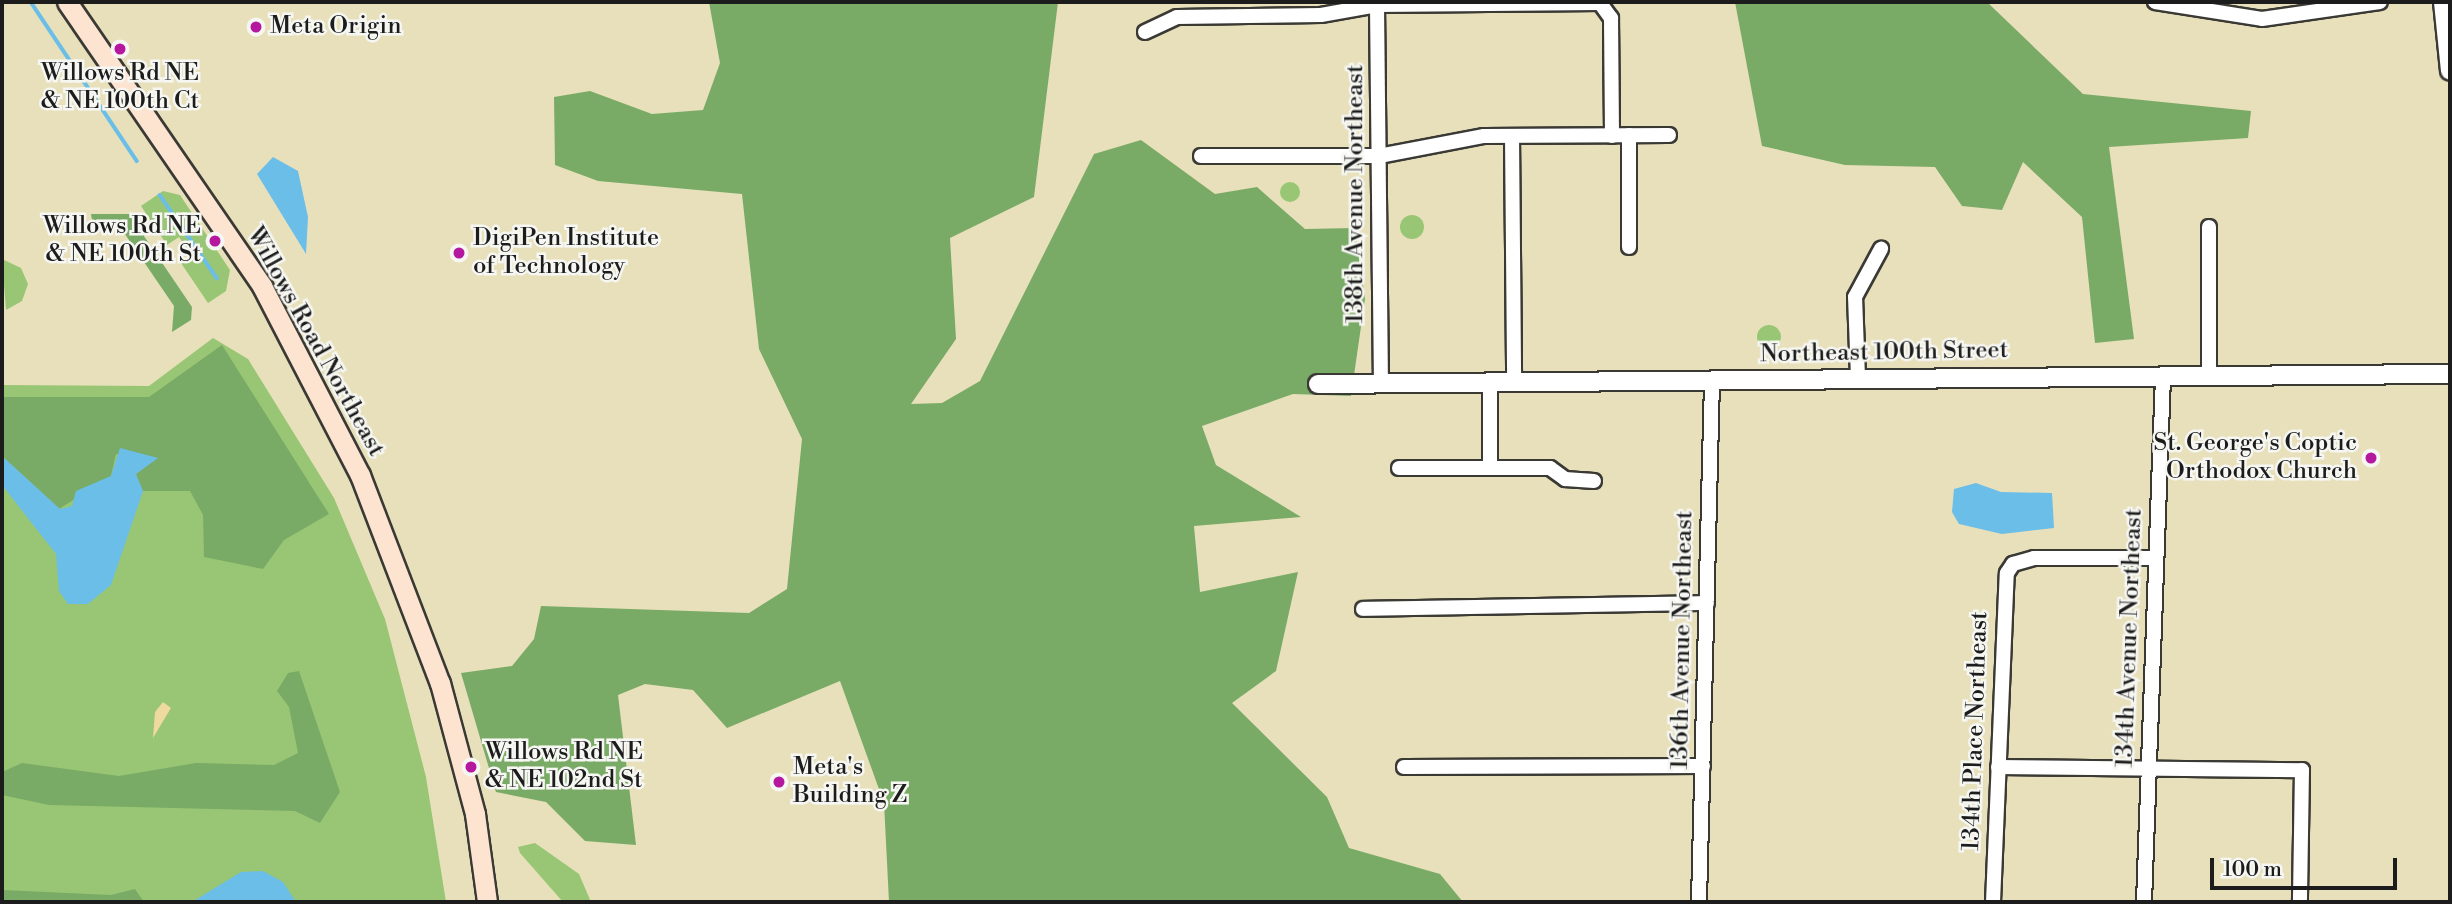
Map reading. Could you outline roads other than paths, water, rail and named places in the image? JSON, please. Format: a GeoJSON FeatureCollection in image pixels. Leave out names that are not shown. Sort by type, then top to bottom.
{"type":"FeatureCollection","features":[{"type":"Feature","properties":{"kind":"main road","name":"Willows Road Northeast"},"geometry":{"type":"LineString","coordinates":[[67,2],[262,286],[360,475],[440,682],[475,814],[487,902]]}},
{"type":"Feature","properties":{"kind":"street"},"geometry":{"type":"LineString","coordinates":[[2155,2],[2262,19],[2380,2]]}},
{"type":"Feature","properties":{"kind":"street"},"geometry":{"type":"LineString","coordinates":[[2443,2],[2450,71]]}},
{"type":"Feature","properties":{"kind":"street"},"geometry":{"type":"LineString","coordinates":[[1145,32],[1177,16],[1321,15],[1377,5],[1600,3],[1611,18],[1612,136]]}},
{"type":"Feature","properties":{"kind":"street","name":"138th Avenue Northeast"},"geometry":{"type":"LineString","coordinates":[[1377,5],[1381,384]]}},
{"type":"Feature","properties":{"kind":"street"},"geometry":{"type":"LineString","coordinates":[[1629,135],[1629,247]]}},
{"type":"Feature","properties":{"kind":"street"},"geometry":{"type":"LineString","coordinates":[[1201,156],[1379,156],[1512,136],[1669,135]]}},
{"type":"Feature","properties":{"kind":"street"},"geometry":{"type":"LineString","coordinates":[[1512,136],[1514,382]]}},
{"type":"Feature","properties":{"kind":"street"},"geometry":{"type":"LineString","coordinates":[[2209,227],[2209,376]]}},
{"type":"Feature","properties":{"kind":"street"},"geometry":{"type":"LineString","coordinates":[[1858,378],[1856,297],[1881,249]]}},
{"type":"Feature","properties":{"kind":"street","name":"Northeast 100th Street"},"geometry":{"type":"LineString","coordinates":[[1318,384],[2450,374]]}},
{"type":"Feature","properties":{"kind":"street","name":"134th Avenue Northeast"},"geometry":{"type":"LineString","coordinates":[[2144,902],[2163,376]]}},
{"type":"Feature","properties":{"kind":"street","name":"136th Avenue Northeast"},"geometry":{"type":"LineString","coordinates":[[1699,902],[1712,380]]}},
{"type":"Feature","properties":{"kind":"street"},"geometry":{"type":"LineString","coordinates":[[1490,382],[1490,467]]}},
{"type":"Feature","properties":{"kind":"street"},"geometry":{"type":"LineString","coordinates":[[1399,468],[1550,468],[1565,480],[1594,481]]}},
{"type":"Feature","properties":{"kind":"street","name":"134th Place Northeast"},"geometry":{"type":"LineString","coordinates":[[1993,902],[2003,584],[2013,564],[2155,558]]}},
{"type":"Feature","properties":{"kind":"street"},"geometry":{"type":"LineString","coordinates":[[1363,609],[1707,603]]}},
{"type":"Feature","properties":{"kind":"street"},"geometry":{"type":"LineString","coordinates":[[1404,767],[1703,766]]}},
{"type":"Feature","properties":{"kind":"street"},"geometry":{"type":"LineString","coordinates":[[1998,767],[2302,770],[2300,902]]}},
{"type":"Feature","properties":{"kind":"water"},"geometry":{"type":"Polygon","coordinates":[[[273,157],[298,171],[308,217],[306,254],[257,174],[273,157]]]}},
{"type":"Feature","properties":{"kind":"water"},"geometry":{"type":"Polygon","coordinates":[[[120,448],[158,458],[136,474],[143,491],[111,585],[88,604],[68,604],[59,591],[56,554],[2,485],[2,456],[60,509],[72,506],[76,491],[111,476],[120,448]]]}},
{"type":"Feature","properties":{"kind":"water"},"geometry":{"type":"Polygon","coordinates":[[[1976,483],[2001,492],[2052,493],[2054,528],[2002,534],[1959,524],[1952,512],[1954,489],[1976,483]]]}},
{"type":"Feature","properties":{"kind":"water"},"geometry":{"type":"Polygon","coordinates":[[[263,871],[283,882],[296,902],[192,902],[241,872],[263,871]]]}},
{"type":"Feature","properties":{"kind":"waterway"},"geometry":{"type":"LineString","coordinates":[[31,2],[137,161]]}},
{"type":"Feature","properties":{"kind":"waterway"},"geometry":{"type":"LineString","coordinates":[[160,195],[217,278]]}},
{"type":"Feature","properties":{"kind":"place","name":"Meta Origin"},"geometry":{"type":"Point","coordinates":[256,27]}},
{"type":"Feature","properties":{"kind":"place","name":"Willows Rd NE & NE 100th Ct"},"geometry":{"type":"Point","coordinates":[120,49]}},
{"type":"Feature","properties":{"kind":"place","name":"Willows Rd NE & NE 100th St"},"geometry":{"type":"Point","coordinates":[215,241]}},
{"type":"Feature","properties":{"kind":"place","name":"DigiPen Institute of Technology"},"geometry":{"type":"Point","coordinates":[459,253]}},
{"type":"Feature","properties":{"kind":"place","name":"St. George's Coptic Orthodox Church"},"geometry":{"type":"Point","coordinates":[2371,458]}},
{"type":"Feature","properties":{"kind":"place","name":"Willows Rd NE & NE 102nd St"},"geometry":{"type":"Point","coordinates":[471,767]}},
{"type":"Feature","properties":{"kind":"place","name":"Meta's Building Z"},"geometry":{"type":"Point","coordinates":[779,782]}}]}
